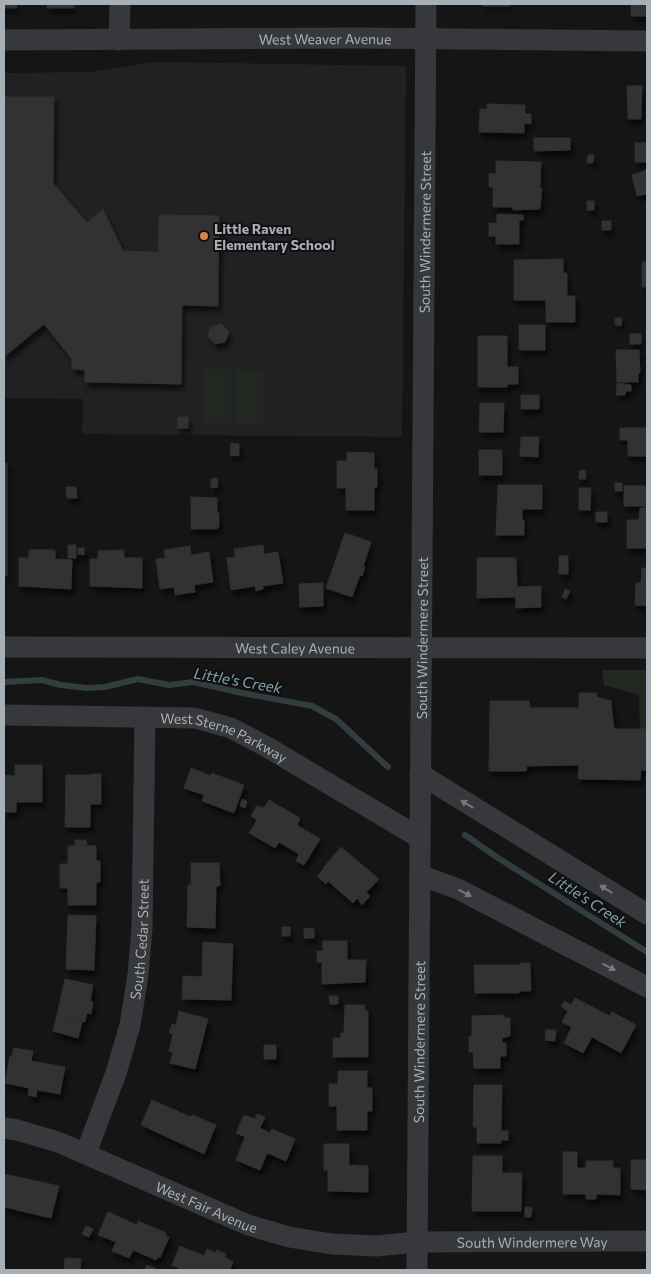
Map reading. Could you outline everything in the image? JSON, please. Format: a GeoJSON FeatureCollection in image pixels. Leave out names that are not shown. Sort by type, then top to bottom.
{"type":"FeatureCollection","features":[{"type":"Feature","properties":{"kind":"street"},"geometry":{"type":"LineString","coordinates":[[120,4],[120,40]]}},
{"type":"Feature","properties":{"kind":"street","name":"South Windermere Street"},"geometry":{"type":"LineString","coordinates":[[417,1270],[426,4]]}},
{"type":"Feature","properties":{"kind":"street","name":"West Weaver Avenue"},"geometry":{"type":"LineString","coordinates":[[4,40],[349,38],[647,41]]}},
{"type":"Feature","properties":{"kind":"street","name":"West Caley Avenue"},"geometry":{"type":"LineString","coordinates":[[4,647],[647,648]]}},
{"type":"Feature","properties":{"kind":"street","name":"West Sterne Parkway"},"geometry":{"type":"LineString","coordinates":[[4,715],[195,718],[231,728],[268,747],[420,838]]}},
{"type":"Feature","properties":{"kind":"street","name":"South Cedar Street"},"geometry":{"type":"LineString","coordinates":[[86,1153],[116,1073],[130,1024],[138,975],[142,928],[145,717]]}},
{"type":"Feature","properties":{"kind":"street"},"geometry":{"type":"LineString","coordinates":[[420,774],[647,914]]}},
{"type":"Feature","properties":{"kind":"street"},"geometry":{"type":"LineString","coordinates":[[420,875],[458,889],[647,987]]}},
{"type":"Feature","properties":{"kind":"street","name":"West Fair Avenue"},"geometry":{"type":"LineString","coordinates":[[4,1128],[58,1142],[248,1225],[290,1237],[332,1244],[376,1246],[417,1242]]}},
{"type":"Feature","properties":{"kind":"street","name":"South Windermere Way"},"geometry":{"type":"LineString","coordinates":[[417,1242],[647,1241]]}},
{"type":"Feature","properties":{"kind":"shaded area","name":"Little Raven Elementary School"},"geometry":{"type":"Polygon","coordinates":[[[155,62],[406,66],[402,437],[82,434],[83,399],[4,398],[4,73],[90,72],[155,62]]]}},
{"type":"Feature","properties":{"kind":"shaded area"},"geometry":{"type":"Polygon","coordinates":[[[204,369],[231,369],[231,424],[203,423],[204,369]]]}},
{"type":"Feature","properties":{"kind":"shaded area"},"geometry":{"type":"Polygon","coordinates":[[[236,370],[263,370],[263,425],[236,424],[236,370]]]}},
{"type":"Feature","properties":{"kind":"shaded area"},"geometry":{"type":"Polygon","coordinates":[[[602,670],[647,670],[647,730],[640,730],[639,695],[604,685],[602,670]]]}},
{"type":"Feature","properties":{"kind":"building"},"geometry":{"type":"Polygon","coordinates":[[[4,4],[17,4],[17,8],[4,8],[4,4]]]}},
{"type":"Feature","properties":{"kind":"building"},"geometry":{"type":"Polygon","coordinates":[[[47,4],[74,4],[74,8],[47,8],[47,4]]]}},
{"type":"Feature","properties":{"kind":"building"},"geometry":{"type":"Polygon","coordinates":[[[483,4],[510,4],[510,6],[483,6],[483,4]]]}},
{"type":"Feature","properties":{"kind":"building"},"geometry":{"type":"Polygon","coordinates":[[[631,4],[647,4],[646,16],[631,16],[631,4]]]}},
{"type":"Feature","properties":{"kind":"building"},"geometry":{"type":"Polygon","coordinates":[[[627,86],[642,86],[641,119],[628,119],[627,86]]]}},
{"type":"Feature","properties":{"kind":"building"},"geometry":{"type":"Polygon","coordinates":[[[4,97],[54,97],[53,183],[87,223],[103,209],[123,251],[158,252],[159,215],[219,216],[218,306],[182,305],[181,384],[85,382],[85,370],[72,369],[72,359],[44,324],[4,357],[4,97]]]}},
{"type":"Feature","properties":{"kind":"building"},"geometry":{"type":"Polygon","coordinates":[[[487,104],[525,105],[525,114],[531,114],[531,124],[524,123],[524,133],[479,132],[480,109],[487,109],[487,104]]]}},
{"type":"Feature","properties":{"kind":"building"},"geometry":{"type":"Polygon","coordinates":[[[534,138],[570,138],[570,150],[534,151],[534,138]]]}},
{"type":"Feature","properties":{"kind":"building"},"geometry":{"type":"Polygon","coordinates":[[[635,143],[647,143],[647,162],[635,162],[635,143]]]}},
{"type":"Feature","properties":{"kind":"building"},"geometry":{"type":"Polygon","coordinates":[[[588,155],[594,155],[593,163],[587,163],[588,155]]]}},
{"type":"Feature","properties":{"kind":"building"},"geometry":{"type":"Polygon","coordinates":[[[496,161],[541,162],[540,188],[542,188],[540,209],[513,210],[513,207],[493,207],[493,187],[489,187],[489,173],[496,174],[496,161]]]}},
{"type":"Feature","properties":{"kind":"building"},"geometry":{"type":"Polygon","coordinates":[[[647,170],[647,194],[637,196],[632,175],[647,170]]]}},
{"type":"Feature","properties":{"kind":"building"},"geometry":{"type":"Polygon","coordinates":[[[587,201],[594,201],[594,210],[587,210],[587,201]]]}},
{"type":"Feature","properties":{"kind":"building"},"geometry":{"type":"Polygon","coordinates":[[[497,214],[523,215],[523,220],[519,220],[519,244],[496,244],[496,236],[489,236],[489,223],[497,223],[497,214]]]}},
{"type":"Feature","properties":{"kind":"building"},"geometry":{"type":"Polygon","coordinates":[[[602,221],[611,221],[611,230],[602,230],[602,221]]]}},
{"type":"Feature","properties":{"kind":"building"},"geometry":{"type":"Polygon","coordinates":[[[563,259],[563,273],[567,273],[567,296],[575,296],[575,322],[546,322],[546,300],[514,300],[514,260],[563,259]]]}},
{"type":"Feature","properties":{"kind":"building"},"geometry":{"type":"Polygon","coordinates":[[[642,262],[647,262],[647,287],[642,287],[642,262]]]}},
{"type":"Feature","properties":{"kind":"building"},"geometry":{"type":"Polygon","coordinates":[[[615,318],[622,318],[621,326],[615,325],[615,318]]]}},
{"type":"Feature","properties":{"kind":"building"},"geometry":{"type":"Polygon","coordinates":[[[221,324],[229,332],[225,342],[215,344],[208,336],[210,327],[221,324]]]}},
{"type":"Feature","properties":{"kind":"building"},"geometry":{"type":"Polygon","coordinates":[[[519,325],[545,325],[545,350],[519,350],[519,325]]]}},
{"type":"Feature","properties":{"kind":"building"},"geometry":{"type":"Polygon","coordinates":[[[630,334],[641,334],[641,344],[630,344],[630,334]]]}},
{"type":"Feature","properties":{"kind":"building"},"geometry":{"type":"Polygon","coordinates":[[[478,336],[507,336],[507,367],[518,367],[518,384],[507,384],[507,387],[478,387],[478,336]]]}},
{"type":"Feature","properties":{"kind":"building"},"geometry":{"type":"Polygon","coordinates":[[[616,350],[639,350],[640,373],[638,373],[638,382],[617,382],[616,350]]]}},
{"type":"Feature","properties":{"kind":"building"},"geometry":{"type":"Polygon","coordinates":[[[617,383],[631,385],[631,391],[626,391],[625,395],[616,395],[617,383]]]}},
{"type":"Feature","properties":{"kind":"building"},"geometry":{"type":"Polygon","coordinates":[[[521,395],[539,395],[539,409],[521,409],[521,395]]]}},
{"type":"Feature","properties":{"kind":"building"},"geometry":{"type":"Polygon","coordinates":[[[480,403],[504,403],[503,432],[479,432],[480,403]]]}},
{"type":"Feature","properties":{"kind":"building"},"geometry":{"type":"Polygon","coordinates":[[[178,417],[188,417],[188,428],[178,428],[178,417]]]}},
{"type":"Feature","properties":{"kind":"building"},"geometry":{"type":"Polygon","coordinates":[[[620,428],[647,428],[647,456],[628,456],[628,440],[620,440],[620,428]]]}},
{"type":"Feature","properties":{"kind":"building"},"geometry":{"type":"Polygon","coordinates":[[[521,437],[539,437],[538,457],[520,456],[521,437]]]}},
{"type":"Feature","properties":{"kind":"building"},"geometry":{"type":"Polygon","coordinates":[[[231,443],[239,444],[239,456],[230,455],[231,443]]]}},
{"type":"Feature","properties":{"kind":"building"},"geometry":{"type":"Polygon","coordinates":[[[479,450],[502,450],[502,475],[479,475],[479,450]]]}},
{"type":"Feature","properties":{"kind":"building"},"geometry":{"type":"Polygon","coordinates":[[[347,452],[374,453],[374,469],[377,469],[377,487],[374,487],[374,510],[346,510],[346,488],[337,488],[337,461],[347,461],[347,452]]]}},
{"type":"Feature","properties":{"kind":"building"},"geometry":{"type":"Polygon","coordinates":[[[4,463],[7,463],[7,576],[4,576],[4,463]]]}},
{"type":"Feature","properties":{"kind":"building"},"geometry":{"type":"Polygon","coordinates":[[[585,470],[586,479],[579,479],[579,471],[585,470]]]}},
{"type":"Feature","properties":{"kind":"building"},"geometry":{"type":"Polygon","coordinates":[[[217,478],[218,487],[211,488],[211,479],[217,478]]]}},
{"type":"Feature","properties":{"kind":"building"},"geometry":{"type":"Polygon","coordinates":[[[615,483],[622,483],[622,491],[615,491],[615,483]]]}},
{"type":"Feature","properties":{"kind":"building"},"geometry":{"type":"Polygon","coordinates":[[[498,485],[542,485],[542,509],[522,509],[524,535],[496,535],[498,485]]]}},
{"type":"Feature","properties":{"kind":"building"},"geometry":{"type":"Polygon","coordinates":[[[624,486],[647,486],[647,506],[624,506],[624,486]]]}},
{"type":"Feature","properties":{"kind":"building"},"geometry":{"type":"Polygon","coordinates":[[[66,487],[76,487],[77,498],[67,498],[66,487]]]}},
{"type":"Feature","properties":{"kind":"building"},"geometry":{"type":"Polygon","coordinates":[[[579,488],[591,488],[590,510],[579,510],[579,488]]]}},
{"type":"Feature","properties":{"kind":"building"},"geometry":{"type":"Polygon","coordinates":[[[191,497],[217,498],[219,527],[217,529],[191,529],[191,497]]]}},
{"type":"Feature","properties":{"kind":"building"},"geometry":{"type":"Polygon","coordinates":[[[640,508],[647,508],[647,548],[627,548],[627,520],[639,520],[640,508]]]}},
{"type":"Feature","properties":{"kind":"building"},"geometry":{"type":"Polygon","coordinates":[[[596,512],[607,512],[607,522],[596,522],[596,512]]]}},
{"type":"Feature","properties":{"kind":"building"},"geometry":{"type":"Polygon","coordinates":[[[345,533],[371,542],[362,576],[360,575],[352,597],[326,588],[345,533]]]}},
{"type":"Feature","properties":{"kind":"building"},"geometry":{"type":"Polygon","coordinates":[[[68,545],[76,545],[76,558],[68,558],[68,545]]]}},
{"type":"Feature","properties":{"kind":"building"},"geometry":{"type":"Polygon","coordinates":[[[263,545],[264,554],[278,552],[283,583],[263,586],[263,589],[256,591],[255,586],[231,590],[227,558],[235,557],[234,549],[263,545]]]}},
{"type":"Feature","properties":{"kind":"building"},"geometry":{"type":"Polygon","coordinates":[[[190,546],[191,555],[209,552],[213,582],[194,585],[195,592],[175,595],[174,587],[160,589],[156,559],[165,558],[164,550],[190,546]]]}},
{"type":"Feature","properties":{"kind":"building"},"geometry":{"type":"Polygon","coordinates":[[[78,548],[84,548],[84,555],[78,554],[78,548]]]}},
{"type":"Feature","properties":{"kind":"building"},"geometry":{"type":"Polygon","coordinates":[[[29,550],[55,550],[55,559],[72,560],[71,589],[19,586],[19,558],[29,558],[29,550]]]}},
{"type":"Feature","properties":{"kind":"building"},"geometry":{"type":"Polygon","coordinates":[[[124,550],[124,558],[142,558],[142,588],[90,586],[90,559],[98,559],[98,551],[124,550]]]}},
{"type":"Feature","properties":{"kind":"building"},"geometry":{"type":"Polygon","coordinates":[[[559,556],[568,556],[568,574],[559,574],[559,556]]]}},
{"type":"Feature","properties":{"kind":"building"},"geometry":{"type":"Polygon","coordinates":[[[477,558],[516,558],[517,587],[541,586],[541,607],[516,608],[516,597],[477,598],[477,558]]]}},
{"type":"Feature","properties":{"kind":"building"},"geometry":{"type":"Polygon","coordinates":[[[642,568],[647,568],[647,606],[635,605],[636,583],[641,583],[642,568]]]}},
{"type":"Feature","properties":{"kind":"building"},"geometry":{"type":"Polygon","coordinates":[[[323,583],[323,606],[300,607],[299,584],[323,583]]]}},
{"type":"Feature","properties":{"kind":"building"},"geometry":{"type":"Polygon","coordinates":[[[565,589],[570,591],[566,599],[562,597],[565,589]]]}},
{"type":"Feature","properties":{"kind":"building"},"geometry":{"type":"Polygon","coordinates":[[[579,693],[597,693],[597,697],[611,701],[614,729],[647,729],[647,770],[641,770],[640,780],[578,779],[579,765],[527,766],[526,771],[489,771],[490,701],[529,701],[530,708],[579,708],[579,693]]]}},
{"type":"Feature","properties":{"kind":"building"},"geometry":{"type":"Polygon","coordinates":[[[15,765],[42,765],[42,802],[16,802],[16,812],[4,812],[4,775],[15,776],[15,765]]]}},
{"type":"Feature","properties":{"kind":"building"},"geometry":{"type":"Polygon","coordinates":[[[191,768],[211,776],[212,773],[244,785],[234,813],[202,801],[204,795],[184,788],[191,768]]]}},
{"type":"Feature","properties":{"kind":"building"},"geometry":{"type":"Polygon","coordinates":[[[101,774],[101,804],[90,804],[90,827],[65,827],[66,775],[101,774]]]}},
{"type":"Feature","properties":{"kind":"building"},"geometry":{"type":"Polygon","coordinates":[[[242,799],[247,801],[245,808],[240,806],[242,799]]]}},
{"type":"Feature","properties":{"kind":"building"},"geometry":{"type":"Polygon","coordinates":[[[269,800],[300,818],[297,825],[320,839],[304,865],[296,861],[299,854],[279,842],[275,848],[249,833],[257,820],[251,816],[257,806],[264,808],[269,800]]]}},
{"type":"Feature","properties":{"kind":"building"},"geometry":{"type":"Polygon","coordinates":[[[75,840],[86,840],[87,845],[75,846],[75,840]]]}},
{"type":"Feature","properties":{"kind":"building"},"geometry":{"type":"Polygon","coordinates":[[[68,846],[96,846],[96,861],[100,861],[100,882],[96,882],[96,905],[68,905],[68,888],[60,888],[60,864],[68,864],[68,846]]]}},
{"type":"Feature","properties":{"kind":"building"},"geometry":{"type":"Polygon","coordinates":[[[341,847],[379,879],[359,900],[358,898],[353,903],[328,881],[326,884],[317,876],[341,847]]]}},
{"type":"Feature","properties":{"kind":"building"},"geometry":{"type":"Polygon","coordinates":[[[191,863],[219,863],[220,886],[216,886],[215,928],[187,927],[188,885],[191,885],[191,863]]]}},
{"type":"Feature","properties":{"kind":"building"},"geometry":{"type":"Polygon","coordinates":[[[366,892],[370,896],[362,905],[359,901],[366,892]]]}},
{"type":"Feature","properties":{"kind":"building"},"geometry":{"type":"Polygon","coordinates":[[[68,915],[96,916],[94,970],[66,969],[68,915]]]}},
{"type":"Feature","properties":{"kind":"building"},"geometry":{"type":"Polygon","coordinates":[[[282,927],[290,927],[290,936],[282,936],[282,927]]]}},
{"type":"Feature","properties":{"kind":"building"},"geometry":{"type":"Polygon","coordinates":[[[304,928],[314,929],[314,938],[304,938],[304,928]]]}},
{"type":"Feature","properties":{"kind":"building"},"geometry":{"type":"Polygon","coordinates":[[[323,941],[347,941],[347,960],[366,960],[365,982],[322,984],[322,962],[317,962],[317,951],[323,951],[323,941]]]}},
{"type":"Feature","properties":{"kind":"building"},"geometry":{"type":"Polygon","coordinates":[[[203,942],[233,944],[231,1000],[182,999],[183,976],[202,977],[203,942]]]}},
{"type":"Feature","properties":{"kind":"building"},"geometry":{"type":"Polygon","coordinates":[[[520,963],[530,963],[531,991],[519,991],[519,993],[475,993],[474,965],[520,965],[520,963]]]}},
{"type":"Feature","properties":{"kind":"building"},"geometry":{"type":"Polygon","coordinates":[[[65,979],[93,985],[90,1002],[93,1002],[91,1014],[87,1013],[85,1022],[57,1015],[65,979]]]}},
{"type":"Feature","properties":{"kind":"building"},"geometry":{"type":"Polygon","coordinates":[[[329,996],[338,996],[338,1004],[330,1004],[329,996]]]}},
{"type":"Feature","properties":{"kind":"building"},"geometry":{"type":"Polygon","coordinates":[[[575,998],[610,1016],[612,1012],[636,1025],[621,1053],[592,1037],[583,1053],[564,1043],[572,1027],[562,1022],[575,998]]]}},
{"type":"Feature","properties":{"kind":"building"},"geometry":{"type":"Polygon","coordinates":[[[565,1001],[571,1005],[567,1011],[561,1006],[565,1001]]]}},
{"type":"Feature","properties":{"kind":"building"},"geometry":{"type":"Polygon","coordinates":[[[345,1005],[365,1005],[365,1011],[368,1011],[368,1057],[333,1057],[333,1038],[341,1038],[341,1033],[344,1033],[345,1005]]]}},
{"type":"Feature","properties":{"kind":"building"},"geometry":{"type":"Polygon","coordinates":[[[179,1011],[208,1019],[195,1069],[170,1063],[173,1052],[169,1051],[173,1034],[169,1033],[172,1024],[176,1025],[179,1011]]]}},
{"type":"Feature","properties":{"kind":"building"},"geometry":{"type":"Polygon","coordinates":[[[57,1015],[82,1022],[78,1038],[53,1031],[57,1015]]]}},
{"type":"Feature","properties":{"kind":"building"},"geometry":{"type":"Polygon","coordinates":[[[504,1015],[504,1018],[510,1018],[510,1036],[502,1038],[502,1043],[506,1043],[506,1056],[500,1056],[500,1068],[474,1068],[473,1052],[469,1052],[469,1036],[472,1036],[472,1016],[504,1015]]]}},
{"type":"Feature","properties":{"kind":"building"},"geometry":{"type":"Polygon","coordinates":[[[546,1030],[556,1030],[555,1041],[545,1040],[546,1030]]]}},
{"type":"Feature","properties":{"kind":"building"},"geometry":{"type":"Polygon","coordinates":[[[264,1045],[276,1045],[276,1059],[264,1059],[264,1045]]]}},
{"type":"Feature","properties":{"kind":"building"},"geometry":{"type":"Polygon","coordinates":[[[14,1048],[33,1051],[31,1061],[65,1067],[60,1094],[37,1090],[36,1097],[28,1095],[29,1088],[5,1083],[10,1056],[12,1056],[14,1048]]]}},
{"type":"Feature","properties":{"kind":"building"},"geometry":{"type":"Polygon","coordinates":[[[338,1071],[367,1071],[367,1088],[372,1088],[372,1111],[367,1111],[367,1130],[337,1130],[337,1106],[329,1106],[329,1084],[338,1084],[338,1071]]]}},
{"type":"Feature","properties":{"kind":"building"},"geometry":{"type":"Polygon","coordinates":[[[474,1085],[502,1085],[501,1131],[508,1131],[508,1140],[501,1140],[501,1143],[477,1143],[477,1127],[473,1127],[474,1085]]]}},
{"type":"Feature","properties":{"kind":"building"},"geometry":{"type":"Polygon","coordinates":[[[152,1100],[191,1117],[192,1115],[216,1125],[204,1154],[141,1125],[152,1100]]]}},
{"type":"Feature","properties":{"kind":"building"},"geometry":{"type":"Polygon","coordinates":[[[257,1114],[265,1117],[260,1128],[270,1133],[272,1129],[295,1139],[286,1161],[267,1153],[260,1170],[236,1160],[245,1137],[236,1133],[244,1115],[255,1119],[257,1114]]]}},
{"type":"Feature","properties":{"kind":"building"},"geometry":{"type":"Polygon","coordinates":[[[324,1144],[349,1144],[349,1165],[368,1166],[368,1192],[328,1191],[328,1170],[324,1170],[324,1144]]]}},
{"type":"Feature","properties":{"kind":"building"},"geometry":{"type":"Polygon","coordinates":[[[563,1152],[577,1152],[577,1168],[586,1168],[586,1161],[613,1161],[613,1168],[620,1168],[620,1195],[596,1194],[596,1199],[586,1199],[586,1194],[563,1194],[563,1152]]]}},
{"type":"Feature","properties":{"kind":"building"},"geometry":{"type":"Polygon","coordinates":[[[473,1156],[502,1156],[502,1173],[522,1173],[521,1211],[472,1211],[473,1156]]]}},
{"type":"Feature","properties":{"kind":"building"},"geometry":{"type":"Polygon","coordinates":[[[631,1160],[647,1160],[647,1190],[631,1189],[631,1160]]]}},
{"type":"Feature","properties":{"kind":"building"},"geometry":{"type":"Polygon","coordinates":[[[4,1174],[59,1186],[51,1218],[4,1207],[4,1174]]]}},
{"type":"Feature","properties":{"kind":"building"},"geometry":{"type":"Polygon","coordinates":[[[525,1207],[532,1208],[531,1217],[525,1217],[525,1207]]]}},
{"type":"Feature","properties":{"kind":"building"},"geometry":{"type":"Polygon","coordinates":[[[108,1212],[137,1225],[138,1221],[166,1233],[165,1235],[169,1237],[160,1258],[158,1257],[156,1260],[133,1250],[129,1258],[112,1251],[116,1242],[98,1235],[108,1212]]]}},
{"type":"Feature","properties":{"kind":"building"},"geometry":{"type":"Polygon","coordinates":[[[86,1226],[93,1229],[89,1237],[82,1234],[86,1226]]]}},
{"type":"Feature","properties":{"kind":"building"},"geometry":{"type":"Polygon","coordinates":[[[180,1246],[204,1256],[207,1249],[215,1253],[217,1250],[226,1254],[225,1257],[233,1262],[230,1270],[183,1270],[172,1265],[180,1246]]]}},
{"type":"Feature","properties":{"kind":"building"},"geometry":{"type":"Polygon","coordinates":[[[65,1258],[81,1259],[80,1270],[64,1270],[65,1258]]]}},
{"type":"Feature","properties":{"kind":"building"},"geometry":{"type":"Polygon","coordinates":[[[147,1265],[156,1269],[145,1270],[147,1265]]]}},
{"type":"Feature","properties":{"kind":"waterway","name":"Little's Creek"},"geometry":{"type":"LineString","coordinates":[[4,682],[42,680],[61,685],[87,688],[105,687],[138,679],[169,685],[193,682],[312,706],[336,719],[388,767]]}},
{"type":"Feature","properties":{"kind":"waterway","name":"Little's Creek"},"geometry":{"type":"LineString","coordinates":[[465,835],[498,858],[647,952]]}},
{"type":"Feature","properties":{"kind":"place","name":"Little Raven Elementary School"},"geometry":{"type":"Point","coordinates":[204,236]}}]}
